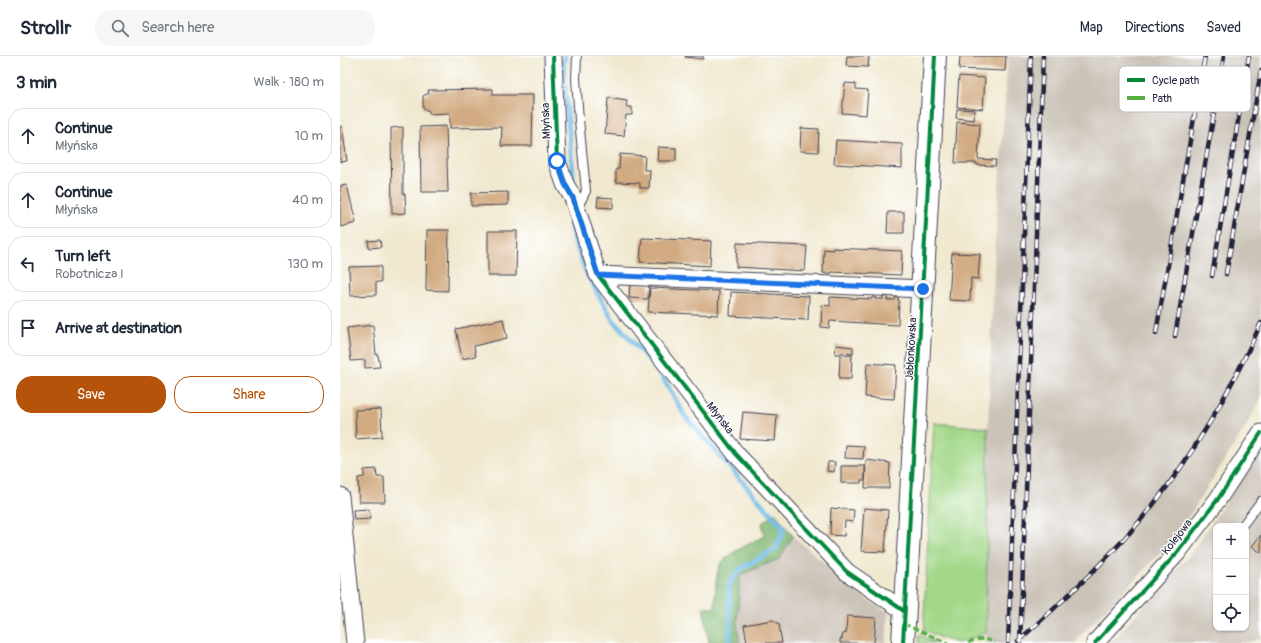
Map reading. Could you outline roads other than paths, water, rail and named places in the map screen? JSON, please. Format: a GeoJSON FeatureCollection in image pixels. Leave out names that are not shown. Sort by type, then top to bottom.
{"type":"FeatureCollection","features":[{"type":"Feature","properties":{"kind":"main road","name":"Jabłonkowska"},"geometry":{"type":"LineString","coordinates":[[903,643],[935,56]]}},
{"type":"Feature","properties":{"kind":"street","name":"Młyńska"},"geometry":{"type":"LineString","coordinates":[[553,56],[557,161],[572,197],[598,275],[736,454],[847,572],[904,611]]}},
{"type":"Feature","properties":{"kind":"street"},"geometry":{"type":"LineString","coordinates":[[598,275],[923,289]]}},
{"type":"Feature","properties":{"kind":"street","name":"Kolejowa"},"geometry":{"type":"LineString","coordinates":[[1095,643],[1177,553],[1218,499],[1261,433]]}},
{"type":"Feature","properties":{"kind":"street"},"geometry":{"type":"LineString","coordinates":[[340,496],[356,643]]}},
{"type":"Feature","properties":{"kind":"lane"},"geometry":{"type":"LineString","coordinates":[[572,197],[586,191],[578,113],[576,79],[577,56]]}},
{"type":"Feature","properties":{"kind":"lane"},"geometry":{"type":"LineString","coordinates":[[1244,523],[1261,501]]}},
{"type":"Feature","properties":{"kind":"waterway"},"geometry":{"type":"LineString","coordinates":[[565,56],[563,66],[573,176],[571,184]]}},
{"type":"Feature","properties":{"kind":"waterway"},"geometry":{"type":"LineString","coordinates":[[568,204],[573,237],[587,274],[613,320],[659,371],[685,416],[784,529],[776,549],[740,569],[729,584],[730,643]]}},
{"type":"Feature","properties":{"kind":"railway"},"geometry":{"type":"LineString","coordinates":[[1008,643],[1031,56]]}},
{"type":"Feature","properties":{"kind":"railway"},"geometry":{"type":"LineString","coordinates":[[1020,643],[1043,56]]}},
{"type":"Feature","properties":{"kind":"railway"},"geometry":{"type":"LineString","coordinates":[[1203,66],[1205,56]]}},
{"type":"Feature","properties":{"kind":"railway"},"geometry":{"type":"LineString","coordinates":[[1222,66],[1224,56]]}},
{"type":"Feature","properties":{"kind":"railway"},"geometry":{"type":"LineString","coordinates":[[1247,66],[1249,56]]}},
{"type":"Feature","properties":{"kind":"railway"},"geometry":{"type":"LineString","coordinates":[[1226,274],[1261,71]]}},
{"type":"Feature","properties":{"kind":"railway"},"geometry":{"type":"LineString","coordinates":[[1156,333],[1195,112]]}},
{"type":"Feature","properties":{"kind":"railway"},"geometry":{"type":"LineString","coordinates":[[1175,336],[1214,112]]}},
{"type":"Feature","properties":{"kind":"railway"},"geometry":{"type":"LineString","coordinates":[[1212,276],[1240,112]]}},
{"type":"Feature","properties":{"kind":"railway"},"geometry":{"type":"LineString","coordinates":[[1018,641],[1103,562],[1134,528],[1166,488],[1197,443],[1225,397],[1261,323]]}}]}
